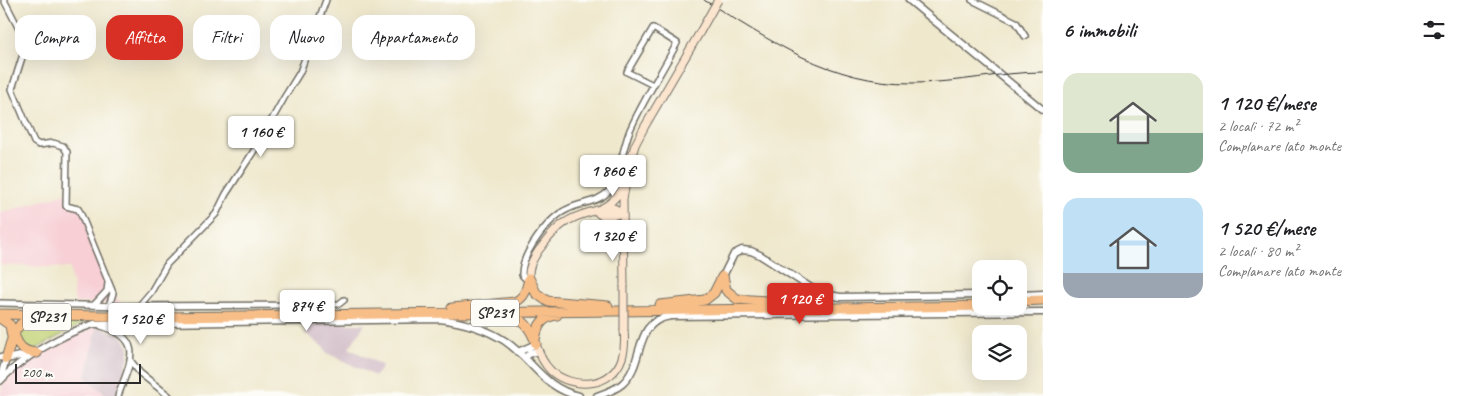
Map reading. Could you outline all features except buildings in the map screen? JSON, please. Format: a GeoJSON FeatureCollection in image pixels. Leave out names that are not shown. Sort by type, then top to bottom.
{"type":"FeatureCollection","features":[{"type":"Feature","properties":{"kind":"highway"},"geometry":{"type":"LineString","coordinates":[[723,276],[727,291],[739,299],[800,304]]}},
{"type":"Feature","properties":{"kind":"highway"},"geometry":{"type":"LineString","coordinates":[[660,305],[700,301],[708,298],[714,292],[723,276]]}},
{"type":"Feature","properties":{"kind":"highway","name":"SP231"},"geometry":{"type":"LineString","coordinates":[[528,278],[537,295],[550,302],[610,308]]}},
{"type":"Feature","properties":{"kind":"highway","name":"SP231"},"geometry":{"type":"LineString","coordinates":[[448,311],[515,302],[526,292],[528,278]]}},
{"type":"Feature","properties":{"kind":"highway"},"geometry":{"type":"LineString","coordinates":[[1027,301],[1043,300]]}},
{"type":"Feature","properties":{"kind":"highway","name":"SP231"},"geometry":{"type":"LineString","coordinates":[[537,345],[539,325],[548,317],[610,308],[660,305],[972,301]]}},
{"type":"Feature","properties":{"kind":"highway","name":"SP231"},"geometry":{"type":"LineString","coordinates":[[0,314],[159,318],[610,308],[972,306]]}},
{"type":"Feature","properties":{"kind":"highway"},"geometry":{"type":"LineString","coordinates":[[1027,306],[1043,306]]}},
{"type":"Feature","properties":{"kind":"highway","name":"SP231"},"geometry":{"type":"LineString","coordinates":[[0,309],[159,312],[448,311],[513,316],[526,325],[537,345]]}},
{"type":"Feature","properties":{"kind":"highway","name":"SP231"},"geometry":{"type":"LineString","coordinates":[[2,359],[20,322],[28,318],[88,316]]}},
{"type":"Feature","properties":{"kind":"highway","name":"SP231"},"geometry":{"type":"LineString","coordinates":[[0,318],[10,325],[12,339],[21,348],[36,353]]}},
{"type":"Feature","properties":{"kind":"main road"},"geometry":{"type":"LineString","coordinates":[[537,345],[546,364],[560,376],[576,383],[595,382],[610,375],[619,365],[624,352],[623,213],[628,166],[635,145],[718,0]]}},
{"type":"Feature","properties":{"kind":"main road"},"geometry":{"type":"LineString","coordinates":[[600,212],[616,198],[626,183]]}},
{"type":"Feature","properties":{"kind":"main road"},"geometry":{"type":"LineString","coordinates":[[600,212],[613,222],[623,237]]}},
{"type":"Feature","properties":{"kind":"main road"},"geometry":{"type":"LineString","coordinates":[[528,278],[532,260],[554,231],[569,220],[591,213],[600,212],[616,215],[623,213]]}},
{"type":"Feature","properties":{"kind":"street"},"geometry":{"type":"LineString","coordinates":[[4,0],[26,45],[12,89],[34,142],[39,145],[53,143],[63,146],[66,152],[66,206],[78,209],[108,283],[123,306]]}},
{"type":"Feature","properties":{"kind":"street"},"geometry":{"type":"LineString","coordinates":[[139,306],[151,292],[167,264],[216,214],[226,194],[257,146],[300,72],[326,0]]}},
{"type":"Feature","properties":{"kind":"street"},"geometry":{"type":"LineString","coordinates":[[909,0],[918,3],[1043,110]]}},
{"type":"Feature","properties":{"kind":"street"},"geometry":{"type":"LineString","coordinates":[[972,0],[1016,22],[1025,36]]}},
{"type":"Feature","properties":{"kind":"street"},"geometry":{"type":"LineString","coordinates":[[528,278],[524,278],[522,275],[525,262],[537,239],[551,221],[568,209],[603,196],[613,184],[633,123],[677,43],[653,28],[627,72],[651,84]]}},
{"type":"Feature","properties":{"kind":"street"},"geometry":{"type":"LineString","coordinates":[[723,276],[733,255],[739,251],[747,250],[760,255],[819,293],[829,296],[972,295]]}},
{"type":"Feature","properties":{"kind":"street"},"geometry":{"type":"LineString","coordinates":[[94,306],[106,291],[108,283]]}},
{"type":"Feature","properties":{"kind":"street"},"geometry":{"type":"LineString","coordinates":[[106,291],[109,306]]}},
{"type":"Feature","properties":{"kind":"street"},"geometry":{"type":"LineString","coordinates":[[151,292],[152,306]]}},
{"type":"Feature","properties":{"kind":"street"},"geometry":{"type":"LineString","coordinates":[[109,306],[113,293]]}},
{"type":"Feature","properties":{"kind":"street"},"geometry":{"type":"LineString","coordinates":[[1027,295],[1043,294]]}},
{"type":"Feature","properties":{"kind":"street"},"geometry":{"type":"LineString","coordinates":[[0,303],[94,306],[321,305],[339,304],[344,300]]}},
{"type":"Feature","properties":{"kind":"street"},"geometry":{"type":"LineString","coordinates":[[597,396],[610,392],[622,384],[633,370],[645,333],[651,323],[661,318],[686,316],[1043,312]]}},
{"type":"Feature","properties":{"kind":"street"},"geometry":{"type":"LineString","coordinates":[[0,380],[20,362],[79,328],[94,324],[440,319],[470,324],[505,341],[553,386],[566,393],[579,396]]}},
{"type":"Feature","properties":{"kind":"street"},"geometry":{"type":"LineString","coordinates":[[94,324],[123,334],[131,346],[130,360],[118,396]]}},
{"type":"Feature","properties":{"kind":"street"},"geometry":{"type":"LineString","coordinates":[[518,352],[537,345]]}},
{"type":"Feature","properties":{"kind":"street"},"geometry":{"type":"LineString","coordinates":[[525,358],[537,345]]}},
{"type":"Feature","properties":{"kind":"street"},"geometry":{"type":"LineString","coordinates":[[2,359],[36,353]]}},
{"type":"Feature","properties":{"kind":"street"},"geometry":{"type":"LineString","coordinates":[[2,359],[20,362]]}},
{"type":"Feature","properties":{"kind":"street"},"geometry":{"type":"LineString","coordinates":[[0,380],[2,359]]}},
{"type":"Feature","properties":{"kind":"street"},"geometry":{"type":"LineString","coordinates":[[130,360],[140,372],[169,396]]}},
{"type":"Feature","properties":{"kind":"shaded area"},"geometry":{"type":"Polygon","coordinates":[[[67,193],[68,203],[83,207],[99,256],[118,300],[123,304],[75,303],[70,268],[0,265],[0,213],[67,193]]]}},
{"type":"Feature","properties":{"kind":"shaded area"},"geometry":{"type":"Polygon","coordinates":[[[306,324],[365,324],[349,348],[383,366],[375,376],[325,352],[324,348],[305,333],[307,329],[305,327],[306,324]]]}},
{"type":"Feature","properties":{"kind":"shaded area"},"geometry":{"type":"Polygon","coordinates":[[[97,326],[86,378],[108,396],[0,396],[2,385],[8,375],[22,364],[84,329],[97,326]]]}},
{"type":"Feature","properties":{"kind":"shaded area"},"geometry":{"type":"Polygon","coordinates":[[[97,326],[122,336],[129,347],[129,356],[116,396],[108,396],[86,378],[97,326]]]}},
{"type":"Feature","properties":{"kind":"green space"},"geometry":{"type":"Polygon","coordinates":[[[33,320],[87,321],[34,350],[21,346],[18,332],[21,326],[33,320]]]}},
{"type":"Feature","properties":{"kind":"railway"},"geometry":{"type":"LineString","coordinates":[[704,0],[778,45],[829,68],[856,76],[884,81],[930,83],[1027,72],[1043,72]]}}]}
